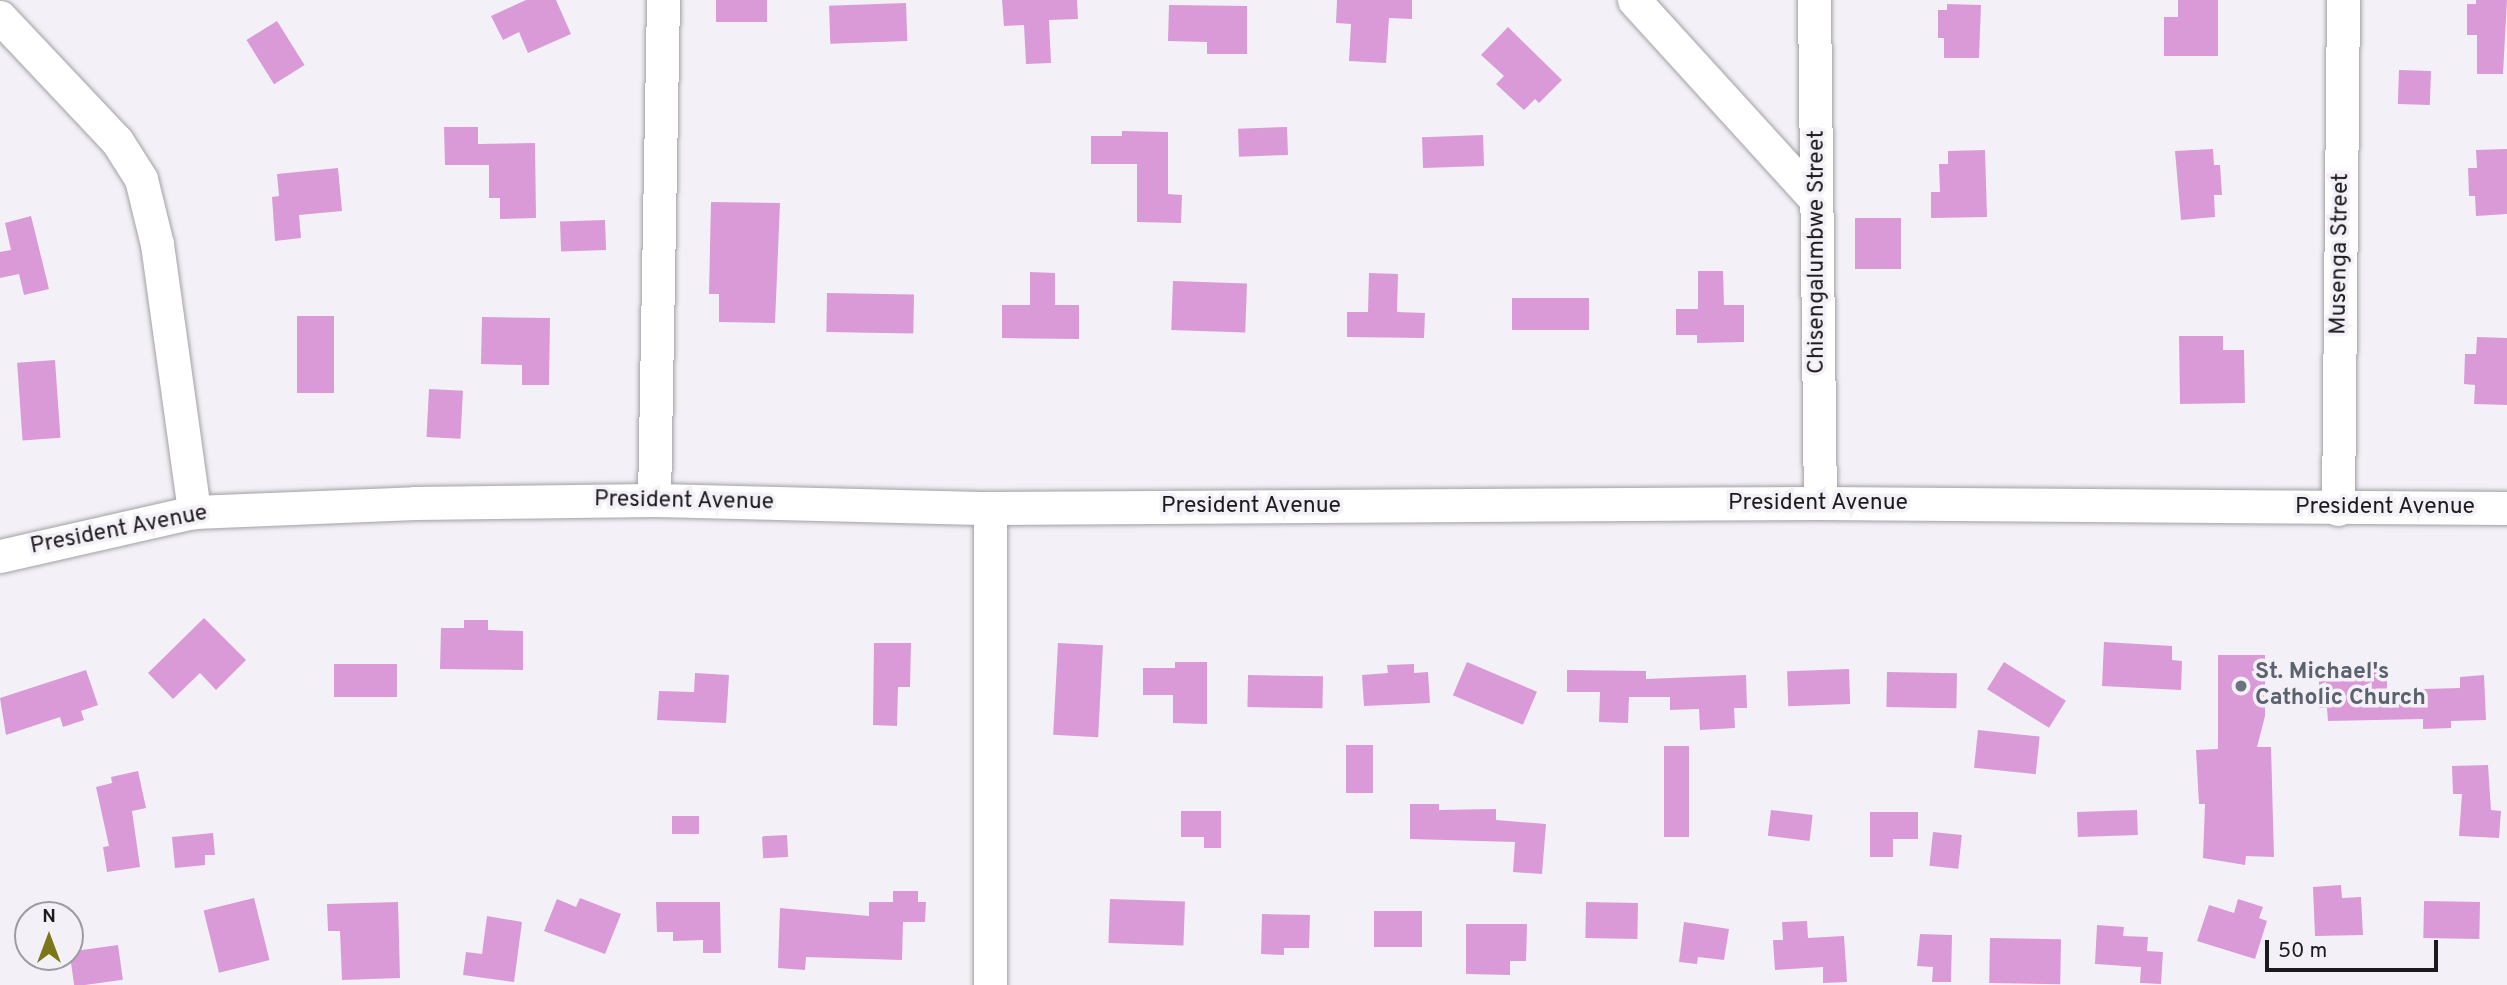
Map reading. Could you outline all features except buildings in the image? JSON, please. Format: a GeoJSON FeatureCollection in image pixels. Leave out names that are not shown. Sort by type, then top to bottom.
{"type":"FeatureCollection","features":[{"type":"Feature","properties":{"kind":"street"},"geometry":{"type":"LineString","coordinates":[[654,500],[663,0]]}},
{"type":"Feature","properties":{"kind":"street"},"geometry":{"type":"LineString","coordinates":[[1634,0],[1816,200]]}},
{"type":"Feature","properties":{"kind":"street"},"geometry":{"type":"LineString","coordinates":[[1815,0],[1820,503]]}},
{"type":"Feature","properties":{"kind":"street","name":"Chisengalumbwe Street"},"geometry":{"type":"LineString","coordinates":[[1815,0],[1820,503]]}},
{"type":"Feature","properties":{"kind":"street","name":"Musenga Street"},"geometry":{"type":"LineString","coordinates":[[2338,509],[2343,0]]}},
{"type":"Feature","properties":{"kind":"street"},"geometry":{"type":"LineString","coordinates":[[0,17],[117,141],[141,179],[157,244],[194,512]]}},
{"type":"Feature","properties":{"kind":"street","name":"President Avenue"},"geometry":{"type":"LineString","coordinates":[[0,556],[194,512],[654,500],[990,508],[1820,503],[2338,509],[2507,508]]}},
{"type":"Feature","properties":{"kind":"street"},"geometry":{"type":"LineString","coordinates":[[990,508],[990,985]]}},
{"type":"Feature","properties":{"kind":"place","name":"St. Michael's Catholic Church"},"geometry":{"type":"Point","coordinates":[2241,686]}}]}
